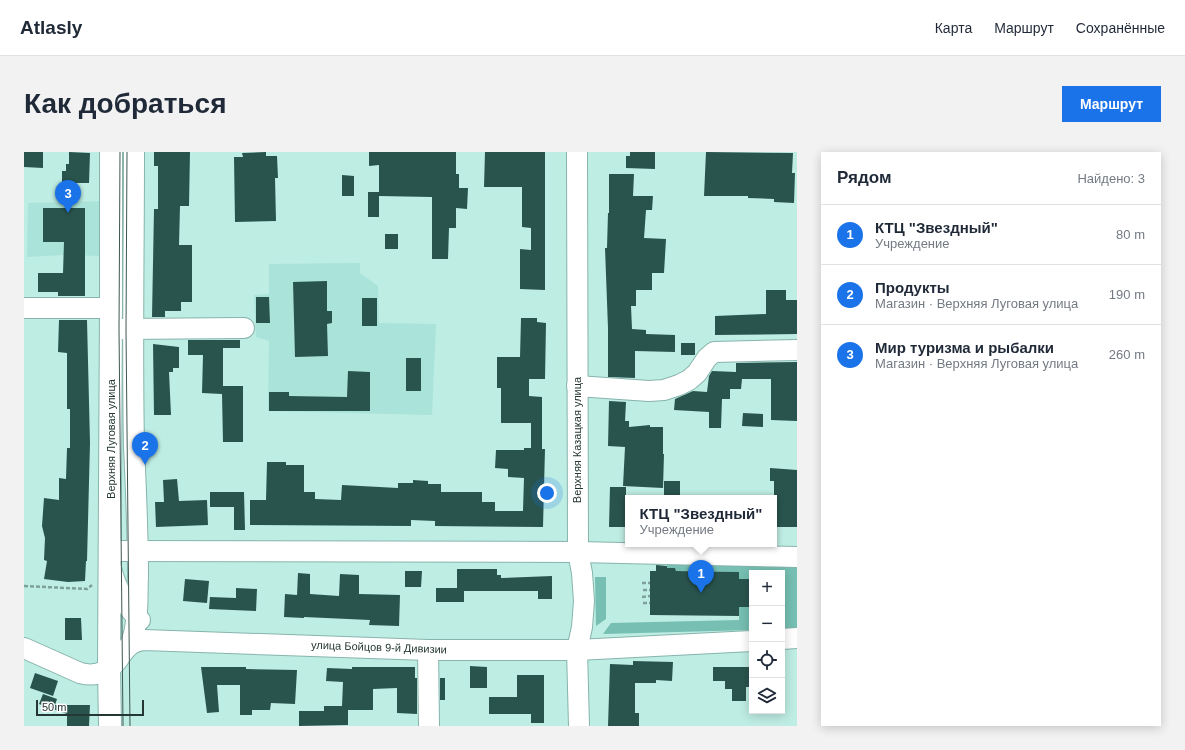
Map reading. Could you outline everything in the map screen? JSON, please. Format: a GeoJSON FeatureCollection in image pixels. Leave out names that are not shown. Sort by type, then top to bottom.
{"type":"FeatureCollection","features":[{"type":"Feature","properties":{"kind":"main road","name":"Верхняя Луговая улица"},"geometry":{"type":"LineString","coordinates":[[110,726],[111,152]]}},
{"type":"Feature","properties":{"kind":"street","name":"Верхняя Луговая улица"},"geometry":{"type":"LineString","coordinates":[[131,644],[136,630],[137,618],[138,551],[134,445],[134,152]]}},
{"type":"Feature","properties":{"kind":"street","name":"Верхняя Казацкая улица"},"geometry":{"type":"LineString","coordinates":[[577,152],[578,552],[582,573],[584,601],[582,627],[577,650],[579,726]]}},
{"type":"Feature","properties":{"kind":"street"},"geometry":{"type":"LineString","coordinates":[[24,308],[111,308]]}},
{"type":"Feature","properties":{"kind":"street"},"geometry":{"type":"LineString","coordinates":[[111,330],[244,328]]}},
{"type":"Feature","properties":{"kind":"street"},"geometry":{"type":"LineString","coordinates":[[577,386],[648,391],[664,390],[689,380],[697,373],[707,358],[714,352],[797,350]]}},
{"type":"Feature","properties":{"kind":"street"},"geometry":{"type":"LineString","coordinates":[[197,641],[166,635],[156,631],[137,618],[119,592],[110,557],[138,551],[578,552],[797,557]]}},
{"type":"Feature","properties":{"kind":"street"},"geometry":{"type":"LineString","coordinates":[[785,639],[797,638]]}},
{"type":"Feature","properties":{"kind":"street","name":"улица Бойцов 9-й Дивизии"},"geometry":{"type":"LineString","coordinates":[[131,644],[144,640],[428,650],[577,650],[749,641]]}},
{"type":"Feature","properties":{"kind":"street"},"geometry":{"type":"LineString","coordinates":[[24,648],[86,675],[96,675],[109,668],[117,661],[126,648],[131,644]]}},
{"type":"Feature","properties":{"kind":"street"},"geometry":{"type":"LineString","coordinates":[[428,650],[429,726]]}},
{"type":"Feature","properties":{"kind":"path"},"geometry":{"type":"LineString","coordinates":[[24,586],[87,589],[97,580]]}},
{"type":"Feature","properties":{"kind":"path"},"geometry":{"type":"LineString","coordinates":[[642,583],[650,583]]}},
{"type":"Feature","properties":{"kind":"path"},"geometry":{"type":"LineString","coordinates":[[642,590],[650,590]]}},
{"type":"Feature","properties":{"kind":"path"},"geometry":{"type":"LineString","coordinates":[[642,596],[650,596]]}},
{"type":"Feature","properties":{"kind":"path"},"geometry":{"type":"LineString","coordinates":[[642,603],[650,603]]}},
{"type":"Feature","properties":{"kind":"shaded area"},"geometry":{"type":"Polygon","coordinates":[[[106,201],[103,256],[63,255],[27,257],[28,203],[106,201]]]}},
{"type":"Feature","properties":{"kind":"shaded area"},"geometry":{"type":"Polygon","coordinates":[[[360,263],[360,273],[378,286],[379,323],[436,324],[432,415],[268,411],[269,341],[256,337],[254,295],[269,294],[269,264],[360,263]]]}},
{"type":"Feature","properties":{"kind":"green space"},"geometry":{"type":"Polygon","coordinates":[[[667,563],[797,564],[797,628],[785,629],[785,570],[749,570],[749,579],[739,579],[739,572],[676,571],[675,568],[667,568],[667,563]]]}},
{"type":"Feature","properties":{"kind":"green space"},"geometry":{"type":"Polygon","coordinates":[[[595,577],[606,577],[606,619],[596,626],[595,577]]]}},
{"type":"Feature","properties":{"kind":"green space"},"geometry":{"type":"Polygon","coordinates":[[[739,607],[749,607],[749,630],[603,634],[611,623],[739,620],[739,607]]]}},
{"type":"Feature","properties":{"kind":"building"},"geometry":{"type":"Polygon","coordinates":[[[24,152],[43,152],[43,168],[24,167],[24,152]]]}},
{"type":"Feature","properties":{"kind":"building"},"geometry":{"type":"Polygon","coordinates":[[[69,152],[90,153],[89,183],[62,183],[62,171],[66,171],[66,164],[69,164],[69,152]]]}},
{"type":"Feature","properties":{"kind":"building"},"geometry":{"type":"Polygon","coordinates":[[[154,152],[190,152],[189,206],[180,206],[179,245],[192,245],[192,302],[181,302],[181,311],[165,311],[165,317],[152,317],[154,209],[158,209],[158,166],[154,166],[154,152]]]}},
{"type":"Feature","properties":{"kind":"building"},"geometry":{"type":"Polygon","coordinates":[[[266,152],[266,156],[277,156],[278,178],[275,178],[276,221],[235,222],[234,157],[243,157],[242,153],[266,152]]]}},
{"type":"Feature","properties":{"kind":"building"},"geometry":{"type":"Polygon","coordinates":[[[369,152],[456,152],[456,174],[459,174],[459,188],[468,188],[467,209],[456,208],[456,228],[449,228],[448,259],[432,259],[432,197],[379,196],[379,217],[368,217],[368,192],[379,192],[379,165],[369,166],[369,152]]]}},
{"type":"Feature","properties":{"kind":"building"},"geometry":{"type":"Polygon","coordinates":[[[485,152],[545,152],[545,290],[520,289],[520,249],[531,250],[531,228],[522,227],[522,187],[484,187],[485,152]]]}},
{"type":"Feature","properties":{"kind":"building"},"geometry":{"type":"Polygon","coordinates":[[[630,152],[655,152],[655,169],[626,168],[626,156],[630,156],[630,152]]]}},
{"type":"Feature","properties":{"kind":"building"},"geometry":{"type":"Polygon","coordinates":[[[706,152],[793,153],[792,173],[795,173],[794,203],[774,202],[774,199],[748,198],[748,196],[704,196],[706,152]]]}},
{"type":"Feature","properties":{"kind":"building"},"geometry":{"type":"Polygon","coordinates":[[[609,174],[634,174],[633,196],[653,196],[652,210],[646,210],[644,238],[666,239],[664,273],[652,273],[652,290],[636,290],[636,306],[631,306],[632,329],[646,330],[646,334],[675,335],[675,352],[635,351],[635,378],[608,377],[605,248],[607,248],[609,213],[609,174]]]}},
{"type":"Feature","properties":{"kind":"building"},"geometry":{"type":"Polygon","coordinates":[[[342,175],[354,176],[354,196],[342,196],[342,175]]]}},
{"type":"Feature","properties":{"kind":"building"},"geometry":{"type":"Polygon","coordinates":[[[43,208],[85,208],[85,296],[58,296],[58,292],[38,292],[38,273],[63,273],[64,242],[43,242],[43,208]]]}},
{"type":"Feature","properties":{"kind":"building"},"geometry":{"type":"Polygon","coordinates":[[[385,234],[398,234],[398,249],[385,249],[385,234]]]}},
{"type":"Feature","properties":{"kind":"building"},"geometry":{"type":"Polygon","coordinates":[[[327,281],[327,311],[332,311],[332,323],[327,324],[328,356],[295,357],[293,282],[327,281]]]}},
{"type":"Feature","properties":{"kind":"building"},"geometry":{"type":"Polygon","coordinates":[[[766,290],[786,290],[786,300],[797,300],[797,334],[715,335],[715,316],[766,314],[766,290]]]}},
{"type":"Feature","properties":{"kind":"building"},"geometry":{"type":"Polygon","coordinates":[[[256,297],[269,297],[270,323],[256,323],[256,297]]]}},
{"type":"Feature","properties":{"kind":"building"},"geometry":{"type":"Polygon","coordinates":[[[362,298],[377,298],[377,326],[362,326],[362,298]]]}},
{"type":"Feature","properties":{"kind":"building"},"geometry":{"type":"Polygon","coordinates":[[[521,318],[537,318],[537,322],[546,323],[545,379],[529,379],[529,396],[542,397],[542,449],[545,449],[543,527],[435,526],[435,521],[411,520],[411,526],[250,525],[250,500],[266,500],[267,462],[286,462],[286,465],[304,465],[304,492],[315,492],[315,499],[341,500],[342,485],[398,488],[398,483],[413,483],[413,480],[428,481],[428,484],[441,484],[441,492],[482,492],[482,502],[495,502],[495,511],[523,511],[524,478],[508,477],[508,469],[495,468],[496,450],[524,450],[524,448],[531,448],[531,423],[501,423],[501,388],[497,388],[497,357],[520,357],[521,318]]]}},
{"type":"Feature","properties":{"kind":"building"},"geometry":{"type":"Polygon","coordinates":[[[59,320],[87,320],[90,443],[87,561],[85,581],[68,582],[44,579],[47,561],[44,560],[45,538],[42,526],[44,498],[59,500],[59,478],[66,479],[67,448],[70,448],[70,409],[67,409],[67,353],[58,352],[59,320]]]}},
{"type":"Feature","properties":{"kind":"building"},"geometry":{"type":"Polygon","coordinates":[[[188,340],[240,340],[240,348],[223,348],[223,386],[243,386],[243,442],[223,442],[222,394],[202,393],[203,355],[188,355],[188,340]]]}},
{"type":"Feature","properties":{"kind":"building"},"geometry":{"type":"Polygon","coordinates":[[[681,343],[695,343],[695,355],[681,355],[681,343]]]}},
{"type":"Feature","properties":{"kind":"building"},"geometry":{"type":"Polygon","coordinates":[[[153,344],[179,347],[179,368],[173,368],[173,372],[169,372],[171,415],[154,415],[153,344]]]}},
{"type":"Feature","properties":{"kind":"building"},"geometry":{"type":"Polygon","coordinates":[[[406,358],[421,358],[421,391],[406,391],[406,358]]]}},
{"type":"Feature","properties":{"kind":"building"},"geometry":{"type":"Polygon","coordinates":[[[797,362],[797,421],[771,420],[771,379],[742,379],[741,389],[730,389],[730,399],[722,399],[721,428],[709,428],[709,412],[674,410],[675,399],[693,391],[707,392],[709,376],[712,371],[736,372],[736,363],[797,362]]]}},
{"type":"Feature","properties":{"kind":"building"},"geometry":{"type":"Polygon","coordinates":[[[348,371],[370,372],[370,411],[269,411],[269,392],[289,392],[289,396],[347,397],[348,371]]]}},
{"type":"Feature","properties":{"kind":"building"},"geometry":{"type":"Polygon","coordinates":[[[609,401],[626,402],[625,421],[629,421],[629,427],[650,425],[650,427],[663,427],[663,488],[623,486],[625,447],[608,446],[609,401]]]}},
{"type":"Feature","properties":{"kind":"building"},"geometry":{"type":"Polygon","coordinates":[[[743,413],[763,414],[763,427],[742,426],[743,413]]]}},
{"type":"Feature","properties":{"kind":"building"},"geometry":{"type":"Polygon","coordinates":[[[770,468],[797,470],[797,527],[777,527],[777,495],[774,495],[774,481],[770,481],[770,468]]]}},
{"type":"Feature","properties":{"kind":"building"},"geometry":{"type":"Polygon","coordinates":[[[177,479],[179,501],[207,500],[208,525],[156,527],[155,502],[164,502],[163,480],[177,479]]]}},
{"type":"Feature","properties":{"kind":"building"},"geometry":{"type":"Polygon","coordinates":[[[664,481],[680,481],[680,495],[664,495],[664,481]]]}},
{"type":"Feature","properties":{"kind":"building"},"geometry":{"type":"Polygon","coordinates":[[[610,487],[626,487],[625,527],[609,527],[610,487]]]}},
{"type":"Feature","properties":{"kind":"building"},"geometry":{"type":"Polygon","coordinates":[[[210,492],[244,492],[245,530],[234,530],[234,507],[210,507],[210,492]]]}},
{"type":"Feature","properties":{"kind":"building"},"geometry":{"type":"Polygon","coordinates":[[[656,565],[667,566],[667,568],[675,568],[676,571],[739,572],[739,579],[749,579],[749,607],[739,607],[739,616],[650,615],[650,571],[656,571],[656,565]]]}},
{"type":"Feature","properties":{"kind":"building"},"geometry":{"type":"Polygon","coordinates":[[[457,569],[497,569],[497,575],[501,575],[501,578],[552,576],[552,599],[538,599],[538,591],[464,591],[464,602],[436,602],[436,588],[457,588],[457,569]]]}},
{"type":"Feature","properties":{"kind":"building"},"geometry":{"type":"Polygon","coordinates":[[[405,571],[422,571],[421,587],[405,587],[405,571]]]}},
{"type":"Feature","properties":{"kind":"building"},"geometry":{"type":"Polygon","coordinates":[[[298,573],[310,574],[310,594],[339,596],[340,574],[359,575],[359,594],[400,595],[399,626],[369,625],[370,620],[284,617],[285,594],[297,595],[298,573]]]}},
{"type":"Feature","properties":{"kind":"building"},"geometry":{"type":"Polygon","coordinates":[[[185,579],[209,581],[207,603],[183,601],[185,579]]]}},
{"type":"Feature","properties":{"kind":"building"},"geometry":{"type":"Polygon","coordinates":[[[236,588],[257,589],[256,611],[209,609],[210,597],[236,598],[236,588]]]}},
{"type":"Feature","properties":{"kind":"building"},"geometry":{"type":"Polygon","coordinates":[[[65,618],[81,618],[82,640],[65,640],[65,618]]]}},
{"type":"Feature","properties":{"kind":"building"},"geometry":{"type":"Polygon","coordinates":[[[633,661],[673,662],[672,681],[656,680],[656,683],[635,683],[635,713],[639,713],[639,726],[608,726],[610,664],[633,665],[633,661]]]}},
{"type":"Feature","properties":{"kind":"building"},"geometry":{"type":"Polygon","coordinates":[[[470,666],[487,667],[487,688],[470,688],[470,666]]]}},
{"type":"Feature","properties":{"kind":"building"},"geometry":{"type":"Polygon","coordinates":[[[201,667],[246,667],[246,669],[297,670],[295,704],[271,703],[270,710],[252,710],[252,715],[240,715],[240,685],[217,685],[219,712],[207,713],[201,667]]]}},
{"type":"Feature","properties":{"kind":"building"},"geometry":{"type":"Polygon","coordinates":[[[352,667],[415,667],[415,678],[417,678],[417,714],[397,713],[397,688],[373,689],[373,710],[348,710],[348,725],[299,726],[299,711],[324,711],[324,706],[342,706],[343,682],[326,681],[327,668],[352,669],[352,667]]]}},
{"type":"Feature","properties":{"kind":"building"},"geometry":{"type":"Polygon","coordinates":[[[713,667],[749,667],[749,687],[746,687],[746,701],[732,701],[732,689],[725,689],[725,681],[713,681],[713,667]]]}},
{"type":"Feature","properties":{"kind":"building"},"geometry":{"type":"Polygon","coordinates":[[[35,673],[58,681],[53,696],[30,688],[35,673]]]}},
{"type":"Feature","properties":{"kind":"building"},"geometry":{"type":"Polygon","coordinates":[[[517,675],[544,675],[544,723],[531,723],[531,714],[489,714],[489,697],[517,697],[517,675]]]}},
{"type":"Feature","properties":{"kind":"building"},"geometry":{"type":"Polygon","coordinates":[[[440,678],[445,678],[445,700],[440,700],[440,678]]]}},
{"type":"Feature","properties":{"kind":"building"},"geometry":{"type":"Polygon","coordinates":[[[43,694],[57,699],[55,705],[90,705],[89,726],[67,726],[67,714],[39,704],[43,694]]]}},
{"type":"Feature","properties":{"kind":"tram line"},"geometry":{"type":"LineString","coordinates":[[120,152],[119,329],[123,726]]}},
{"type":"Feature","properties":{"kind":"tram line"},"geometry":{"type":"LineString","coordinates":[[127,152],[126,330],[130,726]]}},
{"type":"Feature","properties":{"kind":"place","name":"Мир туризма и рыбалки"},"geometry":{"type":"Point","coordinates":[68,213]}},
{"type":"Feature","properties":{"kind":"place","name":"Продукты"},"geometry":{"type":"Point","coordinates":[145,465]}},
{"type":"Feature","properties":{"kind":"place","name":"КТЦ \"Звездный\""},"geometry":{"type":"Point","coordinates":[701,593]}}]}
